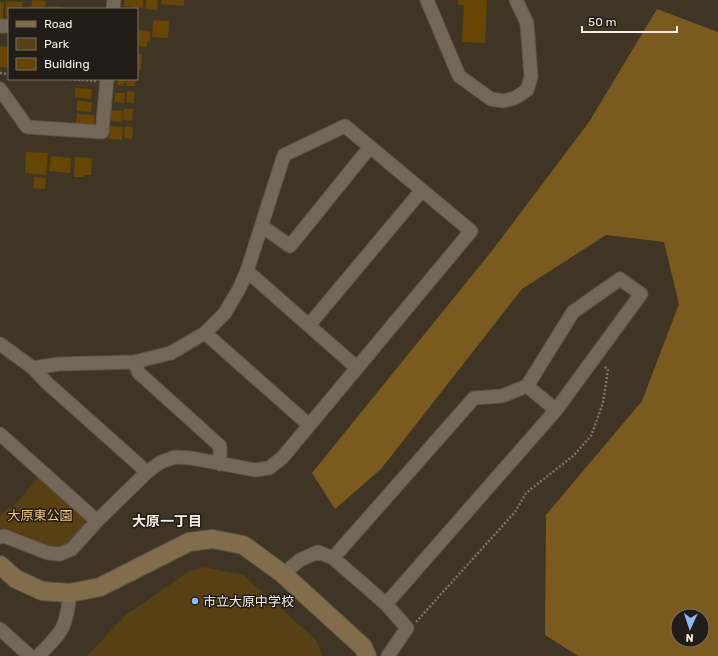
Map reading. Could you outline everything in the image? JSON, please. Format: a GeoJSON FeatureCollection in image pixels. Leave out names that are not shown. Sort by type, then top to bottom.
{"type":"FeatureCollection","features":[{"type":"Feature","properties":{"kind":"street"},"geometry":{"type":"LineString","coordinates":[[427,0],[459,76],[491,99],[503,101],[515,98],[527,90],[531,77],[527,23],[516,0]]}},
{"type":"Feature","properties":{"kind":"street"},"geometry":{"type":"LineString","coordinates":[[0,89],[27,127],[102,132],[106,81]]}},
{"type":"Feature","properties":{"kind":"street"},"geometry":{"type":"LineString","coordinates":[[0,536],[4,536],[48,553],[60,554],[72,549],[97,521],[147,472],[161,462],[175,457],[191,458],[256,470],[269,468],[282,458],[356,367],[471,232],[345,126],[284,155],[263,227],[247,271],[239,289],[225,313],[205,333],[171,354],[134,362],[59,364],[33,368]]}},
{"type":"Feature","properties":{"kind":"street"},"geometry":{"type":"LineString","coordinates":[[263,227],[290,246],[370,147]]}},
{"type":"Feature","properties":{"kind":"street"},"geometry":{"type":"LineString","coordinates":[[309,326],[422,190]]}},
{"type":"Feature","properties":{"kind":"street"},"geometry":{"type":"LineString","coordinates":[[247,271],[356,367]]}},
{"type":"Feature","properties":{"kind":"street"},"geometry":{"type":"LineString","coordinates":[[333,558],[474,398],[502,396],[528,386],[573,312],[620,278],[641,294],[556,410],[386,604]]}},
{"type":"Feature","properties":{"kind":"street"},"geometry":{"type":"LineString","coordinates":[[205,333],[309,425]]}},
{"type":"Feature","properties":{"kind":"street"},"geometry":{"type":"LineString","coordinates":[[0,344],[33,368],[46,382],[147,472]]}},
{"type":"Feature","properties":{"kind":"street"},"geometry":{"type":"LineString","coordinates":[[134,362],[139,373],[220,446],[220,464]]}},
{"type":"Feature","properties":{"kind":"street"},"geometry":{"type":"LineString","coordinates":[[528,386],[556,410]]}},
{"type":"Feature","properties":{"kind":"street"},"geometry":{"type":"LineString","coordinates":[[0,434],[97,521]]}},
{"type":"Feature","properties":{"kind":"street"},"geometry":{"type":"LineString","coordinates":[[0,565],[16,579],[42,591],[70,593],[100,586],[189,542],[213,539],[243,544],[283,574],[363,647],[367,656]]}},
{"type":"Feature","properties":{"kind":"street"},"geometry":{"type":"LineString","coordinates":[[283,574],[300,560],[318,552],[333,558],[386,604],[407,628],[388,656]]}},
{"type":"Feature","properties":{"kind":"street"},"geometry":{"type":"LineString","coordinates":[[38,656],[61,633],[68,616],[70,593]]}},
{"type":"Feature","properties":{"kind":"street"},"geometry":{"type":"LineString","coordinates":[[0,629],[30,656]]}},
{"type":"Feature","properties":{"kind":"path"},"geometry":{"type":"LineString","coordinates":[[88,80],[106,81]]}},
{"type":"Feature","properties":{"kind":"path"},"geometry":{"type":"LineString","coordinates":[[407,628],[416,622],[515,512],[526,493],[573,456],[591,436],[603,403],[608,369],[592,360]]}},
{"type":"Feature","properties":{"kind":"green space","name":"大原東公園"},"geometry":{"type":"Polygon","coordinates":[[[38,478],[85,520],[84,529],[72,541],[61,546],[53,547],[44,545],[9,529],[0,528],[0,516],[7,509],[14,506],[38,478]]]}},
{"type":"Feature","properties":{"kind":"green space","name":"市立大原中学校"},"geometry":{"type":"Polygon","coordinates":[[[204,567],[243,575],[317,641],[322,656],[87,656],[126,615],[188,572],[204,567]]]}},
{"type":"Feature","properties":{"kind":"shaded area"},"geometry":{"type":"Polygon","coordinates":[[[657,9],[718,32],[718,656],[578,656],[545,635],[546,515],[642,401],[679,304],[664,242],[606,235],[522,289],[381,469],[335,509],[312,473],[491,252],[589,122],[657,9]]]}},
{"type":"Feature","properties":{"kind":"building"},"geometry":{"type":"Polygon","coordinates":[[[32,0],[46,1],[45,8],[28,8],[28,6],[31,7],[32,0]]]}},
{"type":"Feature","properties":{"kind":"building"},"geometry":{"type":"Polygon","coordinates":[[[124,0],[143,0],[143,8],[124,6],[124,0]]]}},
{"type":"Feature","properties":{"kind":"building"},"geometry":{"type":"Polygon","coordinates":[[[146,0],[158,0],[157,10],[145,9],[146,0]]]}},
{"type":"Feature","properties":{"kind":"building"},"geometry":{"type":"Polygon","coordinates":[[[162,0],[184,0],[184,6],[161,4],[162,0]]]}},
{"type":"Feature","properties":{"kind":"building"},"geometry":{"type":"Polygon","coordinates":[[[458,0],[487,0],[485,43],[462,42],[464,5],[458,5],[458,0]]]}},
{"type":"Feature","properties":{"kind":"building"},"geometry":{"type":"Polygon","coordinates":[[[6,1],[23,2],[22,8],[8,8],[8,17],[5,16],[6,1]]]}},
{"type":"Feature","properties":{"kind":"building"},"geometry":{"type":"Polygon","coordinates":[[[0,2],[4,2],[3,20],[0,20],[0,2]]]}},
{"type":"Feature","properties":{"kind":"building"},"geometry":{"type":"Polygon","coordinates":[[[48,6],[63,7],[63,8],[48,8],[48,6]]]}},
{"type":"Feature","properties":{"kind":"building"},"geometry":{"type":"Polygon","coordinates":[[[153,20],[169,21],[168,38],[152,37],[153,20]]]}},
{"type":"Feature","properties":{"kind":"building"},"geometry":{"type":"Polygon","coordinates":[[[138,30],[150,31],[150,42],[147,42],[147,47],[138,46],[138,30]]]}},
{"type":"Feature","properties":{"kind":"building"},"geometry":{"type":"Polygon","coordinates":[[[0,46],[8,47],[8,67],[0,67],[0,46]]]}},
{"type":"Feature","properties":{"kind":"building"},"geometry":{"type":"Polygon","coordinates":[[[138,54],[142,54],[141,69],[138,69],[138,54]]]}},
{"type":"Feature","properties":{"kind":"building"},"geometry":{"type":"Polygon","coordinates":[[[118,80],[125,80],[124,86],[117,85],[118,80]]]}},
{"type":"Feature","properties":{"kind":"building"},"geometry":{"type":"Polygon","coordinates":[[[126,80],[136,80],[135,86],[126,86],[126,80]]]}},
{"type":"Feature","properties":{"kind":"building"},"geometry":{"type":"Polygon","coordinates":[[[75,88],[92,89],[91,99],[75,97],[75,88]]]}},
{"type":"Feature","properties":{"kind":"building"},"geometry":{"type":"Polygon","coordinates":[[[127,91],[135,92],[134,103],[126,102],[127,91]]]}},
{"type":"Feature","properties":{"kind":"building"},"geometry":{"type":"Polygon","coordinates":[[[115,93],[125,93],[124,103],[114,102],[115,93]]]}},
{"type":"Feature","properties":{"kind":"building"},"geometry":{"type":"Polygon","coordinates":[[[77,101],[92,102],[91,112],[77,111],[77,101]]]}},
{"type":"Feature","properties":{"kind":"building"},"geometry":{"type":"Polygon","coordinates":[[[124,109],[133,109],[132,121],[123,120],[124,109]]]}},
{"type":"Feature","properties":{"kind":"building"},"geometry":{"type":"Polygon","coordinates":[[[111,110],[123,111],[122,122],[111,121],[111,110]]]}},
{"type":"Feature","properties":{"kind":"building"},"geometry":{"type":"Polygon","coordinates":[[[77,114],[95,115],[94,125],[76,124],[77,114]]]}},
{"type":"Feature","properties":{"kind":"building"},"geometry":{"type":"Polygon","coordinates":[[[110,126],[123,127],[122,140],[109,139],[110,126]]]}},
{"type":"Feature","properties":{"kind":"building"},"geometry":{"type":"Polygon","coordinates":[[[125,126],[133,127],[132,139],[124,138],[125,126]]]}},
{"type":"Feature","properties":{"kind":"building"},"geometry":{"type":"Polygon","coordinates":[[[26,152],[48,153],[46,175],[25,173],[26,152]]]}},
{"type":"Feature","properties":{"kind":"building"},"geometry":{"type":"Polygon","coordinates":[[[51,156],[71,158],[70,173],[49,171],[51,156]]]}},
{"type":"Feature","properties":{"kind":"building"},"geometry":{"type":"Polygon","coordinates":[[[75,157],[92,158],[91,175],[74,177],[75,157]]]}},
{"type":"Feature","properties":{"kind":"building"},"geometry":{"type":"Polygon","coordinates":[[[34,177],[46,178],[45,189],[33,188],[34,177]]]}},
{"type":"Feature","properties":{"kind":"place","name":"市立大原中学校"},"geometry":{"type":"Point","coordinates":[195,601]}},
{"type":"Feature","properties":{"kind":"district","name":"大原一丁目"},"geometry":{"type":"Point","coordinates":[167,521]}}]}
